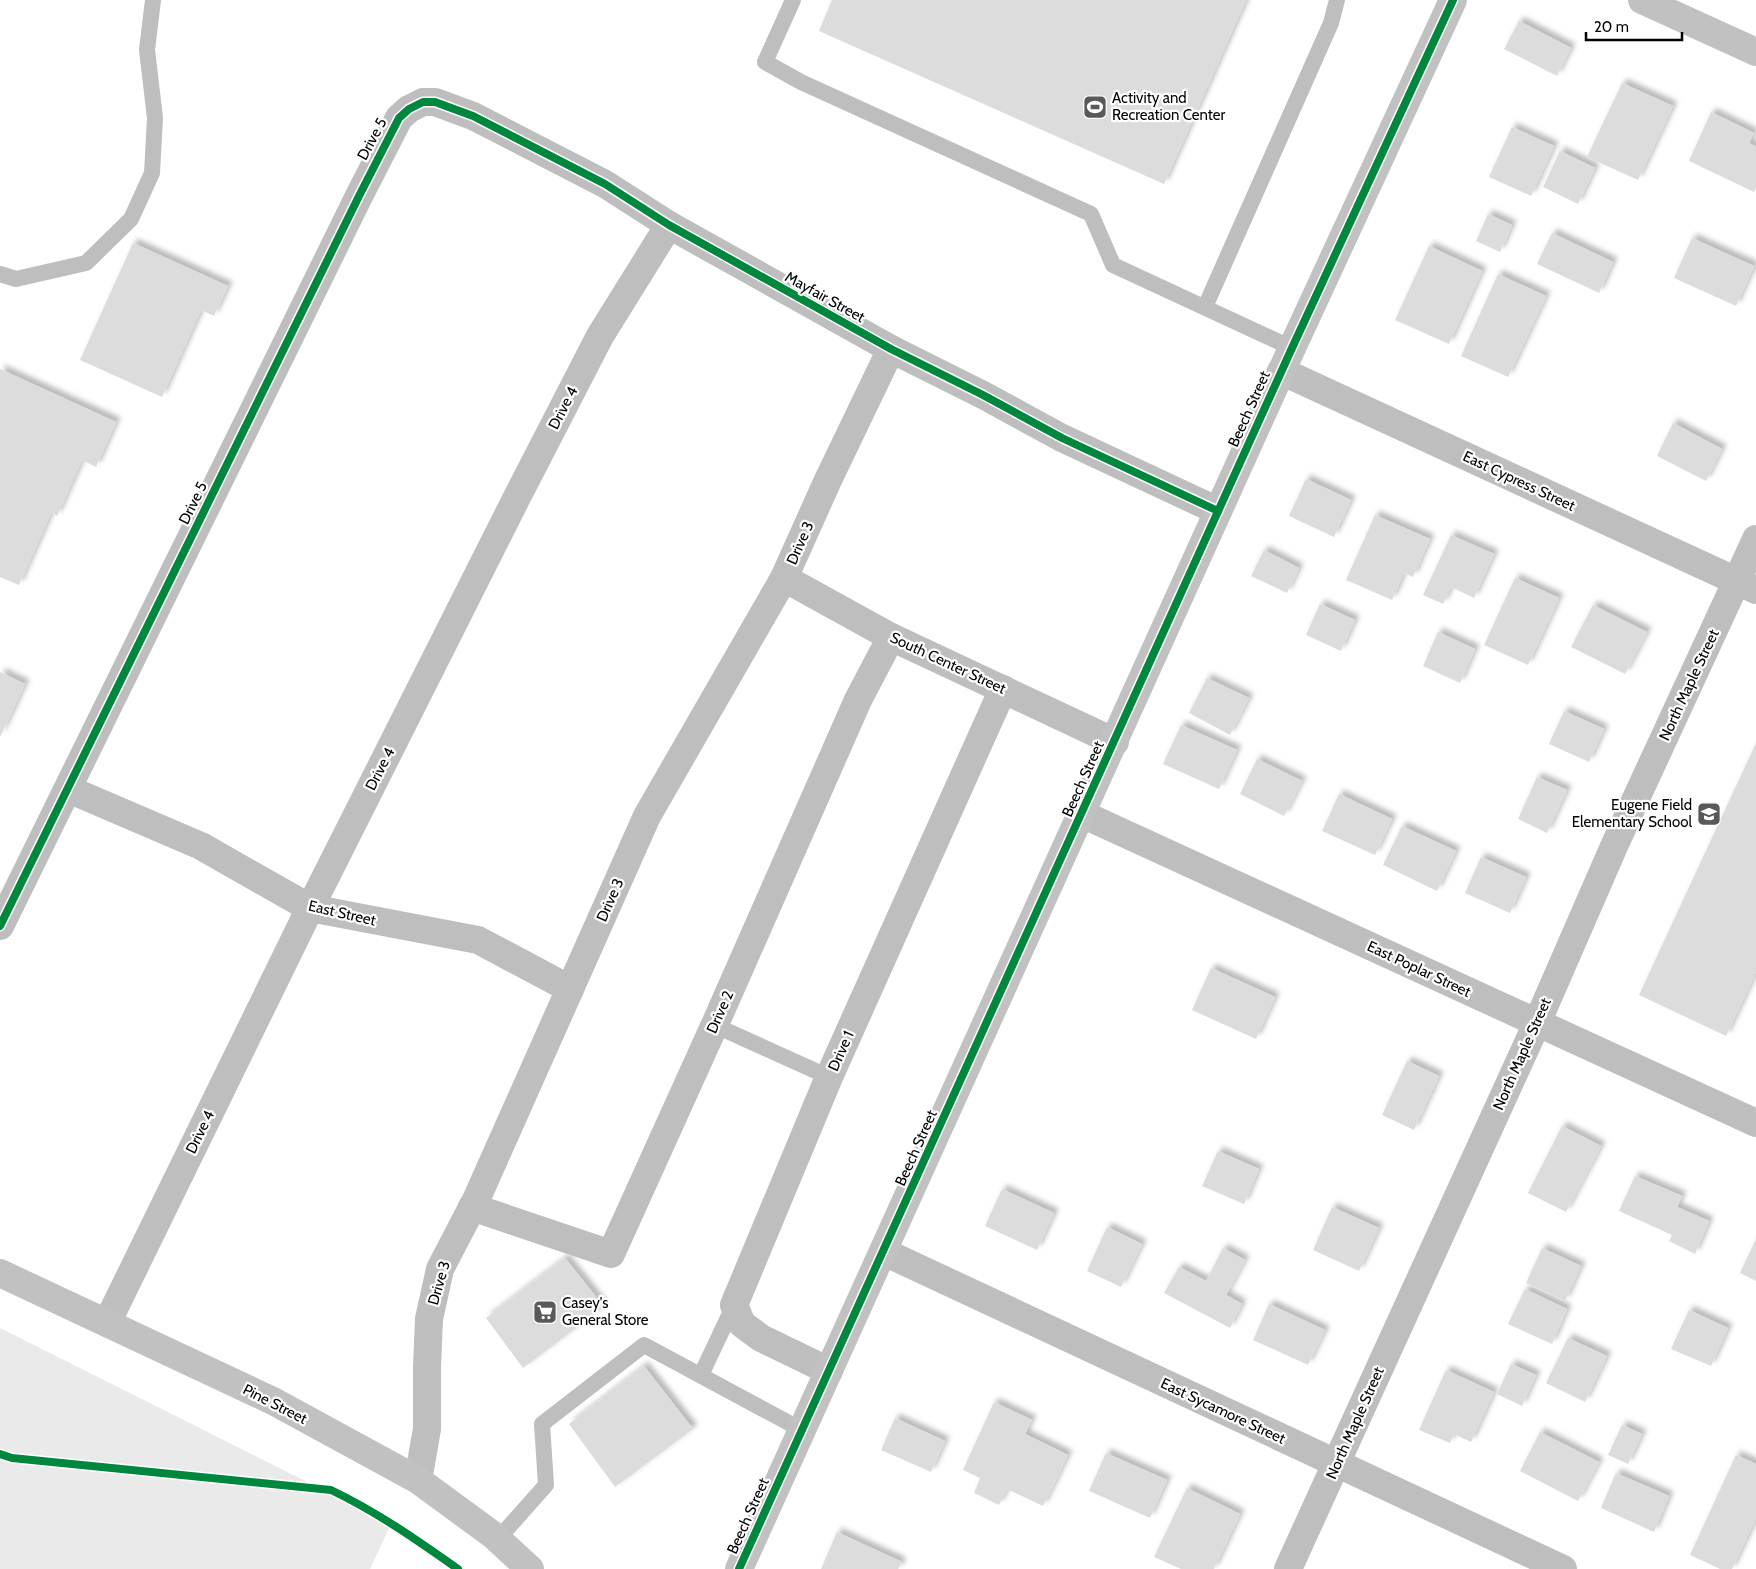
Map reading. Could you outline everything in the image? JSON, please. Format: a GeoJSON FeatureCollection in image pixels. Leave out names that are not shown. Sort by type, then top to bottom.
{"type":"FeatureCollection","features":[{"type":"Feature","properties":{"kind":"street","name":"Beech Street"},"geometry":{"type":"LineString","coordinates":[[739,1569],[1218,511],[1453,0]]}},
{"type":"Feature","properties":{"kind":"street"},"geometry":{"type":"LineString","coordinates":[[1642,0],[1756,52]]}},
{"type":"Feature","properties":{"kind":"street","name":"Mayfair Street"},"geometry":{"type":"LineString","coordinates":[[423,102],[435,102],[473,116],[605,184],[669,225],[891,349],[983,395],[1062,438],[1218,511]]}},
{"type":"Feature","properties":{"kind":"street","name":"Drive 5"},"geometry":{"type":"LineString","coordinates":[[0,926],[358,196],[399,118],[409,109],[423,102]]}},
{"type":"Feature","properties":{"kind":"street","name":"Drive 4"},"geometry":{"type":"LineString","coordinates":[[108,1323],[310,908],[515,501],[600,336],[669,225]]}},
{"type":"Feature","properties":{"kind":"street","name":"Drive 3"},"geometry":{"type":"LineString","coordinates":[[418,1480],[427,1429],[429,1319],[440,1270],[472,1207],[647,816],[784,578],[828,480],[891,349]]}},
{"type":"Feature","properties":{"kind":"street","name":"East Cypress Street"},"geometry":{"type":"LineString","coordinates":[[1287,360],[1746,586]]}},
{"type":"Feature","properties":{"kind":"street","name":"North Maple Street"},"geometry":{"type":"LineString","coordinates":[[1288,1569],[1537,1023],[1615,844],[1746,586],[1756,539]]}},
{"type":"Feature","properties":{"kind":"street","name":"South Center Street"},"geometry":{"type":"LineString","coordinates":[[784,578],[891,637],[1004,688],[1115,742]]}},
{"type":"Feature","properties":{"kind":"street","name":"Drive 2"},"geometry":{"type":"LineString","coordinates":[[472,1207],[611,1254],[858,700],[891,637]]}},
{"type":"Feature","properties":{"kind":"street","name":"Drive 1"},"geometry":{"type":"LineString","coordinates":[[734,1305],[829,1077],[1004,688]]}},
{"type":"Feature","properties":{"kind":"street","name":"East Street"},"geometry":{"type":"LineString","coordinates":[[68,788],[201,846],[310,908],[478,940],[570,989]]}},
{"type":"Feature","properties":{"kind":"street","name":"East Poplar Street"},"geometry":{"type":"LineString","coordinates":[[1082,814],[1756,1123]]}},
{"type":"Feature","properties":{"kind":"street","name":"East Sycamore Street"},"geometry":{"type":"LineString","coordinates":[[884,1252],[1563,1569]]}},
{"type":"Feature","properties":{"kind":"street","name":"Pine Street"},"geometry":{"type":"LineString","coordinates":[[0,1273],[273,1401],[418,1480],[498,1539],[530,1569]]}},
{"type":"Feature","properties":{"kind":"street"},"geometry":{"type":"LineString","coordinates":[[734,1305],[742,1324],[761,1338],[829,1371]]}},
{"type":"Feature","properties":{"kind":"lane"},"geometry":{"type":"LineString","coordinates":[[0,274],[16,279],[86,263],[131,219],[152,173],[156,118],[146,50],[153,0]]}},
{"type":"Feature","properties":{"kind":"lane"},"geometry":{"type":"LineString","coordinates":[[793,0],[765,62],[801,82],[1091,214],[1113,265],[1205,307],[1287,360]]}},
{"type":"Feature","properties":{"kind":"lane"},"geometry":{"type":"LineString","coordinates":[[1205,307],[1330,23],[1337,0]]}},
{"type":"Feature","properties":{"kind":"lane"},"geometry":{"type":"LineString","coordinates":[[714,1025],[829,1077]]}},
{"type":"Feature","properties":{"kind":"lane"},"geometry":{"type":"LineString","coordinates":[[701,1375],[734,1305]]}},
{"type":"Feature","properties":{"kind":"lane"},"geometry":{"type":"LineString","coordinates":[[498,1539],[546,1485],[542,1424],[644,1345],[802,1430]]}},
{"type":"Feature","properties":{"kind":"shaded area"},"geometry":{"type":"Polygon","coordinates":[[[0,1328],[391,1524],[370,1569],[0,1569],[0,1328]]]}},
{"type":"Feature","properties":{"kind":"building","name":"Activity and Recreation Center"},"geometry":{"type":"Polygon","coordinates":[[[832,0],[1246,0],[1164,184],[819,31],[832,0]]]}},
{"type":"Feature","properties":{"kind":"building"},"geometry":{"type":"Polygon","coordinates":[[[1519,21],[1571,48],[1557,76],[1504,49],[1519,21]]]}},
{"type":"Feature","properties":{"kind":"building"},"geometry":{"type":"Polygon","coordinates":[[[1622,83],[1673,106],[1638,180],[1587,157],[1622,83]]]}},
{"type":"Feature","properties":{"kind":"building"},"geometry":{"type":"Polygon","coordinates":[[[1711,112],[1754,133],[1749,143],[1756,147],[1756,188],[1754,192],[1689,161],[1711,112]]]}},
{"type":"Feature","properties":{"kind":"building"},"geometry":{"type":"Polygon","coordinates":[[[1512,127],[1554,146],[1531,196],[1489,177],[1512,127]]]}},
{"type":"Feature","properties":{"kind":"building"},"geometry":{"type":"Polygon","coordinates":[[[1560,151],[1595,168],[1578,204],[1543,187],[1560,151]]]}},
{"type":"Feature","properties":{"kind":"building"},"geometry":{"type":"Polygon","coordinates":[[[1488,214],[1512,225],[1500,252],[1476,241],[1488,214]]]}},
{"type":"Feature","properties":{"kind":"building"},"geometry":{"type":"Polygon","coordinates":[[[1552,233],[1613,262],[1599,293],[1537,264],[1552,233]]]}},
{"type":"Feature","properties":{"kind":"building"},"geometry":{"type":"Polygon","coordinates":[[[1692,238],[1754,266],[1736,306],[1674,278],[1692,238]]]}},
{"type":"Feature","properties":{"kind":"building"},"geometry":{"type":"Polygon","coordinates":[[[133,243],[228,286],[214,316],[201,310],[162,397],[80,360],[133,243]]]}},
{"type":"Feature","properties":{"kind":"building"},"geometry":{"type":"Polygon","coordinates":[[[1429,246],[1482,271],[1449,344],[1395,320],[1429,246]]]}},
{"type":"Feature","properties":{"kind":"building"},"geometry":{"type":"Polygon","coordinates":[[[1498,274],[1546,296],[1508,377],[1461,356],[1498,274]]]}},
{"type":"Feature","properties":{"kind":"building"},"geometry":{"type":"Polygon","coordinates":[[[0,369],[116,422],[96,467],[82,460],[57,516],[51,513],[19,585],[0,577],[0,369]]]}},
{"type":"Feature","properties":{"kind":"building"},"geometry":{"type":"Polygon","coordinates":[[[1673,423],[1722,449],[1706,481],[1657,456],[1673,423]]]}},
{"type":"Feature","properties":{"kind":"building"},"geometry":{"type":"Polygon","coordinates":[[[1306,479],[1351,500],[1334,537],[1289,516],[1306,479]]]}},
{"type":"Feature","properties":{"kind":"building"},"geometry":{"type":"Polygon","coordinates":[[[1375,515],[1430,539],[1413,577],[1404,573],[1392,600],[1346,580],[1375,515]]]}},
{"type":"Feature","properties":{"kind":"building"},"geometry":{"type":"Polygon","coordinates":[[[1451,535],[1494,554],[1474,598],[1451,587],[1443,604],[1423,595],[1451,535]]]}},
{"type":"Feature","properties":{"kind":"building"},"geometry":{"type":"Polygon","coordinates":[[[1264,550],[1299,568],[1287,593],[1251,576],[1264,550]]]}},
{"type":"Feature","properties":{"kind":"building"},"geometry":{"type":"Polygon","coordinates":[[[1515,578],[1559,598],[1528,665],[1484,645],[1515,578]]]}},
{"type":"Feature","properties":{"kind":"building"},"geometry":{"type":"Polygon","coordinates":[[[1320,604],[1355,620],[1341,651],[1306,635],[1320,604]]]}},
{"type":"Feature","properties":{"kind":"building"},"geometry":{"type":"Polygon","coordinates":[[[1593,605],[1647,632],[1625,674],[1571,647],[1593,605]]]}},
{"type":"Feature","properties":{"kind":"building"},"geometry":{"type":"Polygon","coordinates":[[[1438,632],[1475,649],[1460,683],[1423,666],[1438,632]]]}},
{"type":"Feature","properties":{"kind":"building"},"geometry":{"type":"Polygon","coordinates":[[[0,672],[25,684],[0,737],[0,672]]]}},
{"type":"Feature","properties":{"kind":"building"},"geometry":{"type":"Polygon","coordinates":[[[1207,678],[1249,698],[1230,735],[1189,713],[1207,678]]]}},
{"type":"Feature","properties":{"kind":"building"},"geometry":{"type":"Polygon","coordinates":[[[1564,711],[1604,729],[1589,762],[1549,744],[1564,711]]]}},
{"type":"Feature","properties":{"kind":"building"},"geometry":{"type":"Polygon","coordinates":[[[1181,725],[1237,750],[1219,789],[1163,764],[1181,725]]]}},
{"type":"Feature","properties":{"kind":"building"},"geometry":{"type":"Polygon","coordinates":[[[1756,743],[1756,972],[1726,1036],[1639,995],[1756,743]]]}},
{"type":"Feature","properties":{"kind":"building"},"geometry":{"type":"Polygon","coordinates":[[[1257,759],[1302,781],[1284,816],[1240,794],[1257,759]]]}},
{"type":"Feature","properties":{"kind":"building"},"geometry":{"type":"Polygon","coordinates":[[[1537,777],[1567,790],[1547,833],[1518,819],[1537,777]]]}},
{"type":"Feature","properties":{"kind":"building"},"geometry":{"type":"Polygon","coordinates":[[[1339,794],[1392,819],[1375,855],[1322,831],[1339,794]]]}},
{"type":"Feature","properties":{"kind":"building"},"geometry":{"type":"Polygon","coordinates":[[[1402,826],[1456,851],[1437,891],[1383,865],[1402,826]]]}},
{"type":"Feature","properties":{"kind":"building"},"geometry":{"type":"Polygon","coordinates":[[[1481,857],[1526,877],[1510,913],[1465,893],[1481,857]]]}},
{"type":"Feature","properties":{"kind":"building"},"geometry":{"type":"Polygon","coordinates":[[[1211,968],[1275,997],[1256,1039],[1192,1010],[1211,968]]]}},
{"type":"Feature","properties":{"kind":"building"},"geometry":{"type":"Polygon","coordinates":[[[1407,1061],[1439,1076],[1414,1130],[1382,1115],[1407,1061]]]}},
{"type":"Feature","properties":{"kind":"building"},"geometry":{"type":"Polygon","coordinates":[[[1562,1126],[1601,1146],[1566,1212],[1528,1193],[1562,1126]]]}},
{"type":"Feature","properties":{"kind":"building"},"geometry":{"type":"Polygon","coordinates":[[[1218,1151],[1259,1169],[1244,1204],[1202,1186],[1218,1151]]]}},
{"type":"Feature","properties":{"kind":"building"},"geometry":{"type":"Polygon","coordinates":[[[1635,1176],[1682,1196],[1677,1207],[1709,1221],[1695,1254],[1669,1241],[1672,1235],[1619,1211],[1635,1176]]]}},
{"type":"Feature","properties":{"kind":"building"},"geometry":{"type":"Polygon","coordinates":[[[1002,1189],[1054,1213],[1037,1250],[985,1226],[1002,1189]]]}},
{"type":"Feature","properties":{"kind":"building"},"geometry":{"type":"Polygon","coordinates":[[[1332,1207],[1379,1228],[1359,1271],[1313,1250],[1332,1207]]]}},
{"type":"Feature","properties":{"kind":"building"},"geometry":{"type":"Polygon","coordinates":[[[1107,1227],[1142,1244],[1121,1287],[1087,1271],[1107,1227]]]}},
{"type":"Feature","properties":{"kind":"building"},"geometry":{"type":"Polygon","coordinates":[[[1756,1239],[1756,1281],[1740,1273],[1756,1239]]]}},
{"type":"Feature","properties":{"kind":"building"},"geometry":{"type":"Polygon","coordinates":[[[1223,1248],[1245,1260],[1226,1295],[1242,1304],[1230,1328],[1164,1293],[1179,1267],[1206,1281],[1223,1248]]]}},
{"type":"Feature","properties":{"kind":"building"},"geometry":{"type":"Polygon","coordinates":[[[1542,1248],[1581,1266],[1565,1301],[1526,1283],[1542,1248]]]}},
{"type":"Feature","properties":{"kind":"building","name":"Casey's General Store"},"geometry":{"type":"Polygon","coordinates":[[[565,1258],[604,1307],[523,1368],[486,1318],[565,1258]]]}},
{"type":"Feature","properties":{"kind":"building"},"geometry":{"type":"Polygon","coordinates":[[[1525,1289],[1567,1309],[1552,1344],[1508,1324],[1525,1289]]]}},
{"type":"Feature","properties":{"kind":"building"},"geometry":{"type":"Polygon","coordinates":[[[1269,1304],[1325,1330],[1308,1365],[1253,1340],[1269,1304]]]}},
{"type":"Feature","properties":{"kind":"building"},"geometry":{"type":"Polygon","coordinates":[[[1689,1310],[1728,1328],[1711,1366],[1671,1349],[1689,1310]]]}},
{"type":"Feature","properties":{"kind":"building"},"geometry":{"type":"Polygon","coordinates":[[[1568,1338],[1607,1356],[1585,1402],[1546,1383],[1568,1338]]]}},
{"type":"Feature","properties":{"kind":"building"},"geometry":{"type":"Polygon","coordinates":[[[1511,1364],[1536,1375],[1522,1406],[1497,1394],[1511,1364]]]}},
{"type":"Feature","properties":{"kind":"building","name":"Casey's General Store"},"geometry":{"type":"Polygon","coordinates":[[[644,1366],[693,1429],[615,1487],[569,1424],[644,1366]]]}},
{"type":"Feature","properties":{"kind":"building"},"geometry":{"type":"Polygon","coordinates":[[[1446,1370],[1494,1392],[1471,1442],[1454,1434],[1450,1443],[1419,1430],[1446,1370]]]}},
{"type":"Feature","properties":{"kind":"building"},"geometry":{"type":"Polygon","coordinates":[[[994,1402],[1032,1420],[1025,1434],[1068,1455],[1043,1506],[1007,1489],[999,1505],[974,1493],[980,1478],[963,1470],[994,1402]]]}},
{"type":"Feature","properties":{"kind":"building"},"geometry":{"type":"Polygon","coordinates":[[[895,1418],[945,1441],[931,1472],[881,1450],[895,1418]]]}},
{"type":"Feature","properties":{"kind":"building"},"geometry":{"type":"Polygon","coordinates":[[[1622,1425],[1642,1434],[1628,1464],[1608,1455],[1622,1425]]]}},
{"type":"Feature","properties":{"kind":"building"},"geometry":{"type":"Polygon","coordinates":[[[1540,1432],[1599,1462],[1578,1501],[1520,1471],[1540,1432]]]}},
{"type":"Feature","properties":{"kind":"building"},"geometry":{"type":"Polygon","coordinates":[[[1106,1453],[1167,1480],[1150,1518],[1089,1491],[1106,1453]]]}},
{"type":"Feature","properties":{"kind":"building"},"geometry":{"type":"Polygon","coordinates":[[[1736,1455],[1756,1464],[1756,1518],[1732,1569],[1720,1569],[1690,1555],[1736,1455]]]}},
{"type":"Feature","properties":{"kind":"building"},"geometry":{"type":"Polygon","coordinates":[[[1616,1473],[1669,1496],[1654,1532],[1601,1508],[1616,1473]]]}},
{"type":"Feature","properties":{"kind":"building"},"geometry":{"type":"Polygon","coordinates":[[[1187,1488],[1240,1514],[1214,1569],[1181,1569],[1154,1557],[1187,1488]]]}},
{"type":"Feature","properties":{"kind":"building"},"geometry":{"type":"Polygon","coordinates":[[[837,1532],[902,1562],[898,1569],[821,1569],[837,1532]]]}},
{"type":"Feature","properties":{"kind":"cycle path"},"geometry":{"type":"LineString","coordinates":[[739,1569],[1292,348],[1453,0]]}},
{"type":"Feature","properties":{"kind":"cycle path"},"geometry":{"type":"LineString","coordinates":[[0,926],[399,118],[409,109],[423,102],[435,102],[473,116],[605,184],[669,225],[891,349],[983,395],[1062,438],[1218,511]]}},
{"type":"Feature","properties":{"kind":"cycle path"},"geometry":{"type":"LineString","coordinates":[[0,1454],[12,1458],[331,1490],[381,1517],[458,1569]]}},
{"type":"Feature","properties":{"kind":"place","name":"Activity and Recreation Center"},"geometry":{"type":"Point","coordinates":[1095,107]}},
{"type":"Feature","properties":{"kind":"place","name":"Eugene Field Elementary School"},"geometry":{"type":"Point","coordinates":[1709,814]}},
{"type":"Feature","properties":{"kind":"place","name":"Casey's General Store"},"geometry":{"type":"Point","coordinates":[545,1312]}}]}
